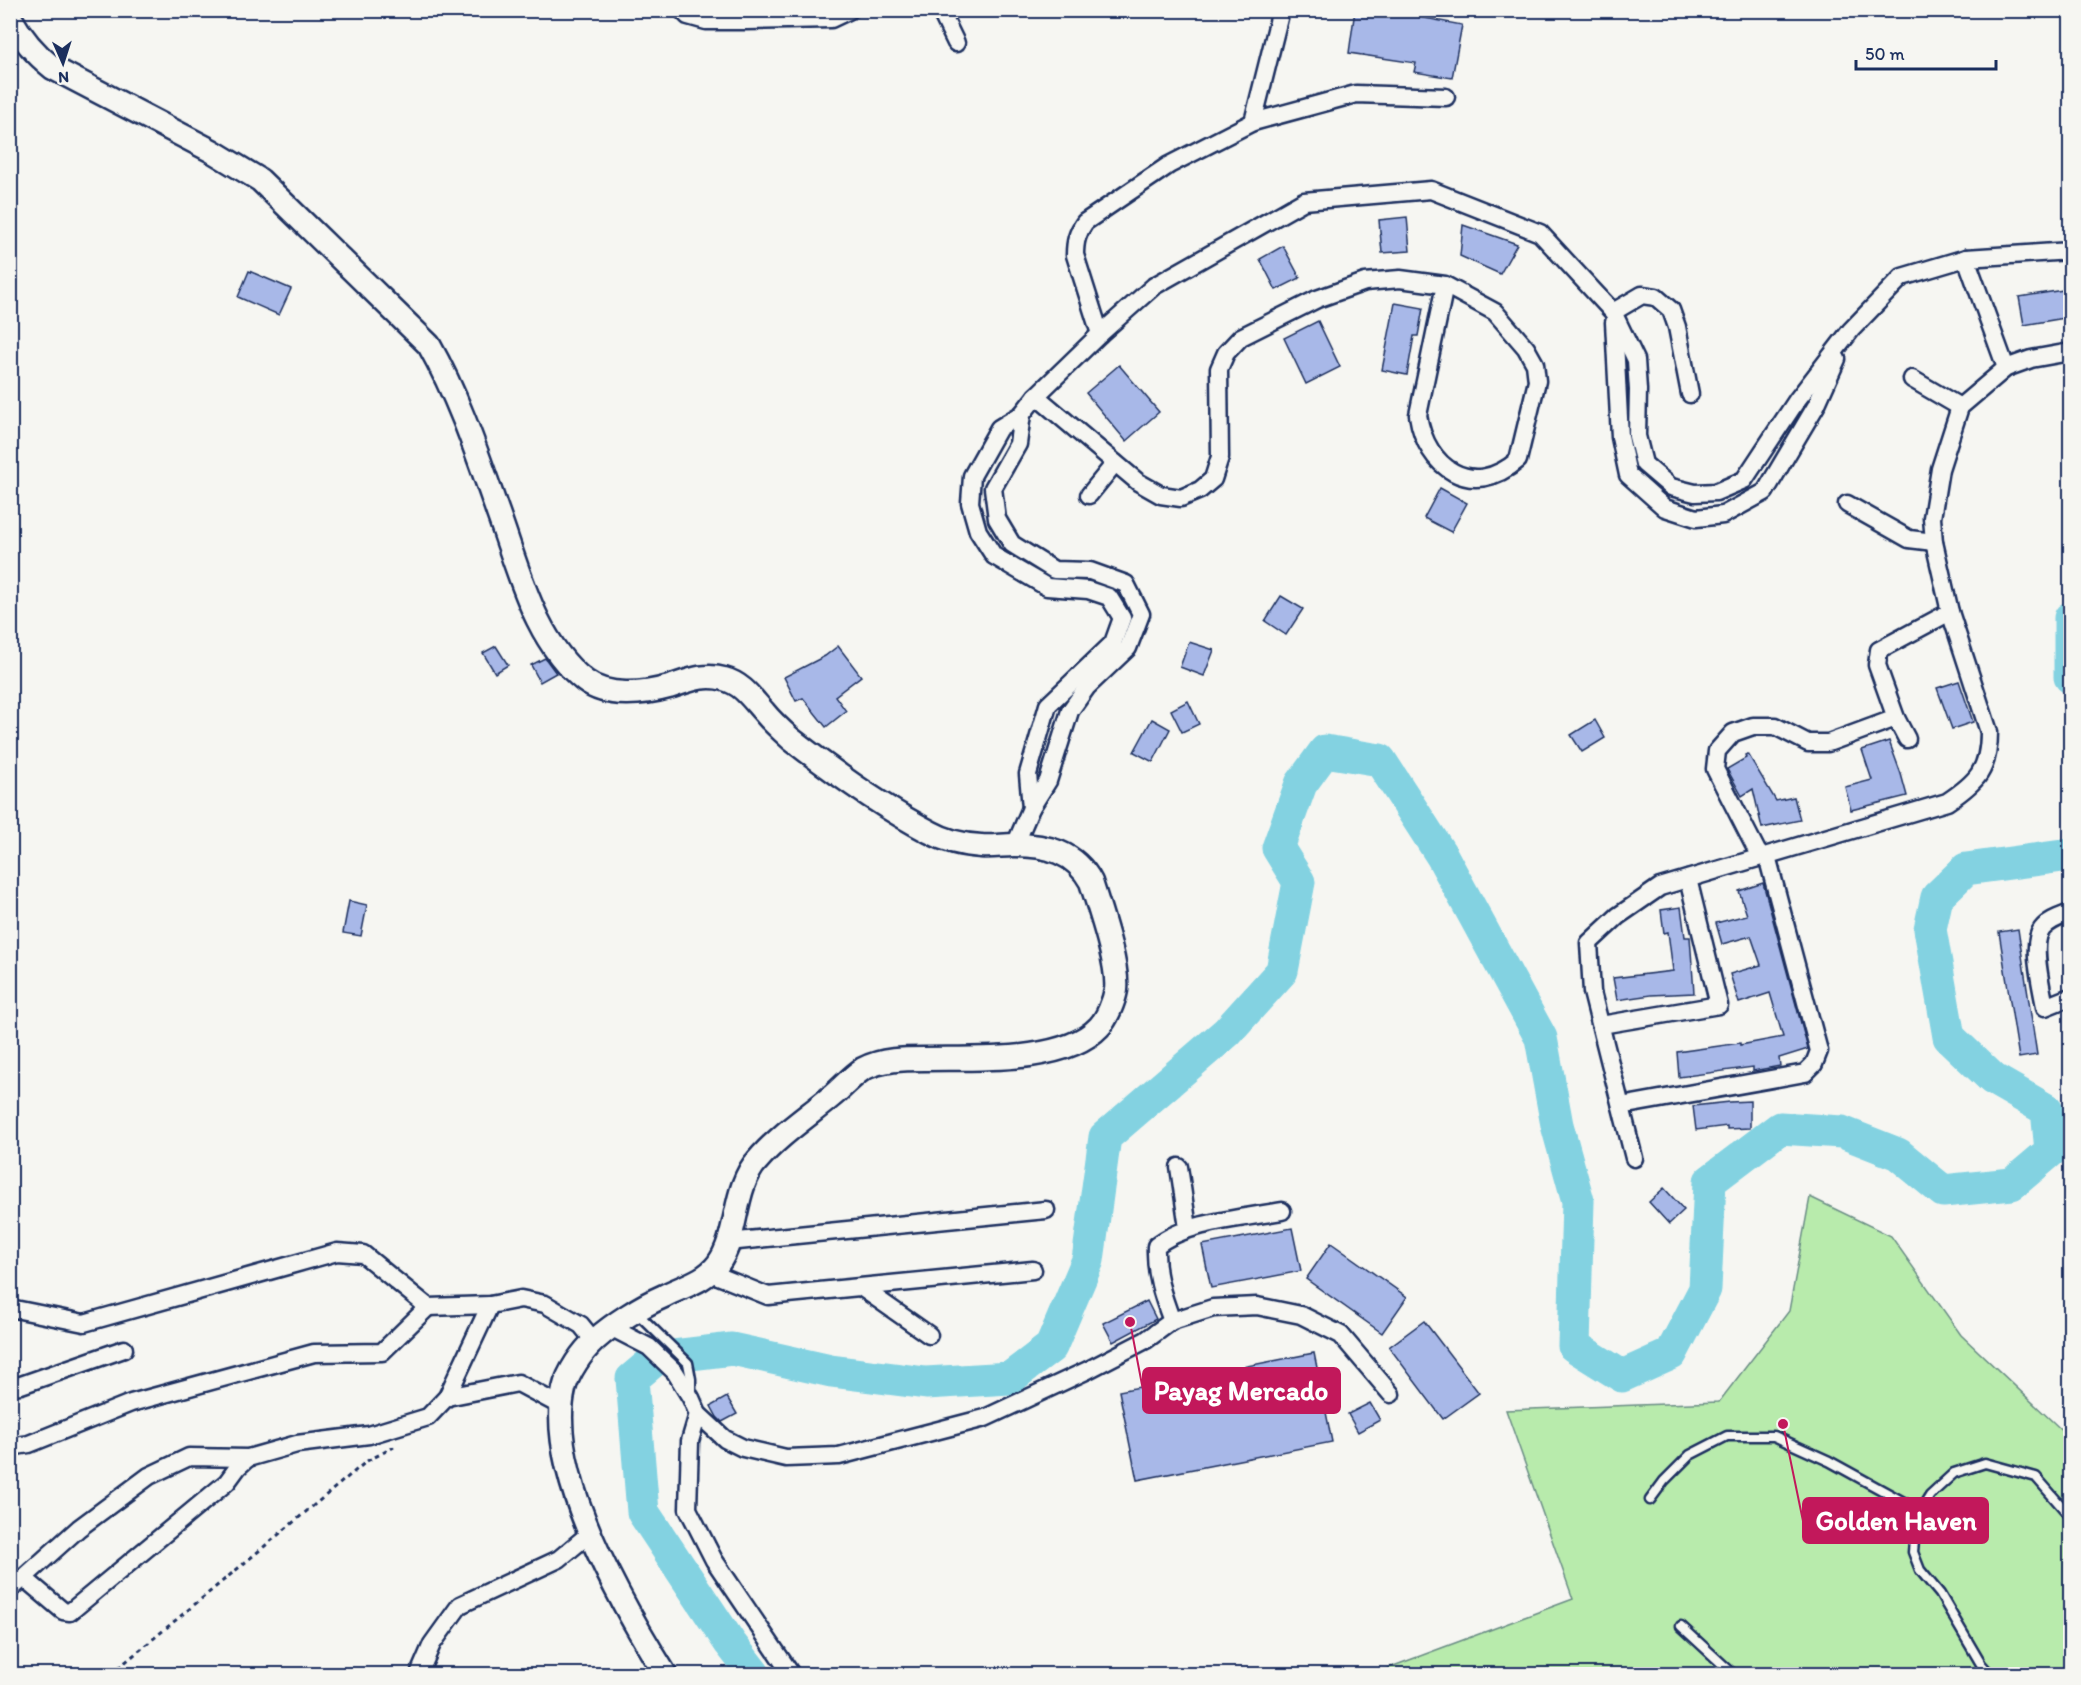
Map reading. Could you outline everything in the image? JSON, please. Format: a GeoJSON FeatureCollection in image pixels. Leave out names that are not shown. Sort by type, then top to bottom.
{"type":"FeatureCollection","features":[{"type":"Feature","properties":{"kind":"main road"},"geometry":{"type":"LineString","coordinates":[[10,17],[28,45],[53,68],[212,151],[260,180],[429,345],[445,373],[458,405],[527,594],[558,654],[588,683],[608,691],[624,693],[646,692],[710,676],[727,680],[745,690],[765,714],[790,737],[904,818],[933,834],[958,843],[1049,848],[1064,853],[1080,866],[1091,882],[1114,966],[1116,990],[1101,1025],[1086,1038],[1071,1045],[1033,1055],[901,1058],[862,1070],[755,1162],[743,1184],[721,1260],[711,1273],[690,1286],[664,1296],[635,1312],[603,1334],[575,1365],[564,1385],[561,1406],[563,1444],[568,1472],[589,1534],[666,1674]]}},
{"type":"Feature","properties":{"kind":"street"},"geometry":{"type":"LineString","coordinates":[[685,13],[706,21],[747,16],[832,15],[850,10]]}},
{"type":"Feature","properties":{"kind":"street"},"geometry":{"type":"LineString","coordinates":[[940,10],[956,43]]}},
{"type":"Feature","properties":{"kind":"street"},"geometry":{"type":"LineString","coordinates":[[1253,122],[1281,10]]}},
{"type":"Feature","properties":{"kind":"street"},"geometry":{"type":"LineString","coordinates":[[1100,334],[1075,255],[1077,238],[1085,222],[1169,165],[1253,122],[1356,94],[1446,97]]}},
{"type":"Feature","properties":{"kind":"street"},"geometry":{"type":"LineString","coordinates":[[1031,808],[1028,774],[1048,705],[1113,643],[1122,618],[1108,597],[1088,590],[1047,587],[994,556],[978,531],[970,503],[972,476],[999,428],[1022,414],[1036,396],[1154,286],[1304,201],[1431,190],[1540,233],[1613,312],[1636,360],[1637,436],[1644,464],[1671,487],[1695,494],[1716,492],[1744,480],[1797,400],[1851,330],[1902,278],[1966,258],[2070,251]]}},
{"type":"Feature","properties":{"kind":"street"},"geometry":{"type":"LineString","coordinates":[[1966,258],[2006,368]]}},
{"type":"Feature","properties":{"kind":"street"},"geometry":{"type":"LineString","coordinates":[[1036,396],[1138,482],[1161,495],[1181,498],[1200,490],[1213,479],[1220,457],[1219,369],[1226,353],[1241,337],[1317,300],[1365,282],[1400,279],[1445,285],[1495,312],[1527,348],[1535,364],[1537,381],[1518,460],[1496,474],[1473,480],[1459,476],[1441,462],[1420,431],[1418,415],[1445,285]]}},
{"type":"Feature","properties":{"kind":"street"},"geometry":{"type":"LineString","coordinates":[[1613,312],[1642,295],[1656,297],[1671,310],[1677,327],[1690,394]]}},
{"type":"Feature","properties":{"kind":"street"},"geometry":{"type":"LineString","coordinates":[[1613,312],[1620,437],[1628,475],[1665,508],[1696,518],[1724,515],[1765,492],[1816,405],[1851,330]]}},
{"type":"Feature","properties":{"kind":"street"},"geometry":{"type":"LineString","coordinates":[[1634,1158],[1592,992],[1589,943],[1618,916],[1660,887],[1947,802],[1968,788],[1981,772],[1989,752],[1989,732],[1950,612],[1934,542],[1932,518],[1940,469],[1960,407],[2006,368],[2031,359],[2070,352]]}},
{"type":"Feature","properties":{"kind":"street"},"geometry":{"type":"LineString","coordinates":[[1912,379],[1960,407]]}},
{"type":"Feature","properties":{"kind":"street"},"geometry":{"type":"LineString","coordinates":[[1015,845],[1031,808],[1048,781],[1070,711],[1087,687],[1128,648],[1141,614],[1126,584],[1090,571],[1054,570],[1012,544],[996,519],[993,488],[1018,444],[1022,414]]}},
{"type":"Feature","properties":{"kind":"street"},"geometry":{"type":"LineString","coordinates":[[1089,495],[1115,463]]}},
{"type":"Feature","properties":{"kind":"street"},"geometry":{"type":"LineString","coordinates":[[1847,504],[1909,539],[1934,542]]}},
{"type":"Feature","properties":{"kind":"street"},"geometry":{"type":"LineString","coordinates":[[1907,739],[1896,718],[1877,665],[1879,650],[1950,612]]}},
{"type":"Feature","properties":{"kind":"street"},"geometry":{"type":"LineString","coordinates":[[1048,705],[1070,711]]}},
{"type":"Feature","properties":{"kind":"street"},"geometry":{"type":"LineString","coordinates":[[1621,1106],[1805,1072],[1814,1064],[1819,1052],[1764,857],[1715,769],[1717,751],[1733,733],[1753,726],[1775,726],[1808,743],[1827,743],[1896,718]]}},
{"type":"Feature","properties":{"kind":"street"},"geometry":{"type":"LineString","coordinates":[[1601,1025],[1719,1005],[1688,879]]}},
{"type":"Feature","properties":{"kind":"street"},"geometry":{"type":"LineString","coordinates":[[2070,913],[2051,920],[2041,930],[2036,943],[2045,1007],[2070,997]]}},
{"type":"Feature","properties":{"kind":"street"},"geometry":{"type":"LineString","coordinates":[[1179,1167],[1188,1228]]}},
{"type":"Feature","properties":{"kind":"street"},"geometry":{"type":"LineString","coordinates":[[728,1242],[1046,1210]]}},
{"type":"Feature","properties":{"kind":"street"},"geometry":{"type":"LineString","coordinates":[[1172,1321],[1155,1268],[1156,1246],[1165,1238],[1188,1228],[1282,1211]]}},
{"type":"Feature","properties":{"kind":"street"},"geometry":{"type":"LineString","coordinates":[[10,1308],[84,1323],[337,1252],[363,1254],[428,1307],[490,1305],[521,1299],[545,1304],[580,1325],[603,1334],[656,1343],[681,1368],[698,1414],[725,1439],[743,1448],[786,1458],[839,1456],[985,1418],[1098,1365],[1146,1340],[1172,1321],[1213,1308],[1257,1306],[1301,1315],[1341,1335],[1391,1394]]}},
{"type":"Feature","properties":{"kind":"street"},"geometry":{"type":"LineString","coordinates":[[711,1273],[768,1296],[1033,1270]]}},
{"type":"Feature","properties":{"kind":"street"},"geometry":{"type":"LineString","coordinates":[[862,1288],[928,1335]]}},
{"type":"Feature","properties":{"kind":"street"},"geometry":{"type":"LineString","coordinates":[[10,1590],[79,1528],[149,1476],[189,1457],[248,1458],[297,1444],[369,1435],[428,1417],[447,1397],[490,1305]]}},
{"type":"Feature","properties":{"kind":"street"},"geometry":{"type":"LineString","coordinates":[[10,1447],[29,1444],[131,1403],[314,1353],[382,1352],[428,1307]]}},
{"type":"Feature","properties":{"kind":"street"},"geometry":{"type":"LineString","coordinates":[[10,1386],[124,1350]]}},
{"type":"Feature","properties":{"kind":"street"},"geometry":{"type":"LineString","coordinates":[[447,1397],[518,1383],[561,1406]]}},
{"type":"Feature","properties":{"kind":"street"},"geometry":{"type":"LineString","coordinates":[[698,1414],[690,1441],[688,1509],[714,1560],[791,1674]]}},
{"type":"Feature","properties":{"kind":"street"},"geometry":{"type":"LineString","coordinates":[[24,1578],[63,1611],[70,1612],[76,1609],[227,1482],[248,1458]]}},
{"type":"Feature","properties":{"kind":"street"},"geometry":{"type":"LineString","coordinates":[[419,1674],[432,1644],[460,1605],[559,1559],[589,1534]]}},
{"type":"Feature","properties":{"kind":"lane"},"geometry":{"type":"LineString","coordinates":[[635,1312],[656,1343]]}},
{"type":"Feature","properties":{"kind":"lane"},"geometry":{"type":"LineString","coordinates":[[1650,1500],[1664,1481],[1690,1455],[1728,1436],[1774,1436],[1828,1461],[1920,1511]]}},
{"type":"Feature","properties":{"kind":"lane"},"geometry":{"type":"LineString","coordinates":[[1990,1674],[1981,1664],[1940,1594],[1920,1570],[1913,1552],[1920,1511],[1930,1495],[1954,1473],[1985,1463],[2036,1477],[2070,1516]]}},
{"type":"Feature","properties":{"kind":"lane"},"geometry":{"type":"LineString","coordinates":[[1681,1626],[1733,1674]]}},
{"type":"Feature","properties":{"kind":"path"},"geometry":{"type":"LineString","coordinates":[[111,1674],[367,1461],[397,1446]]}},
{"type":"Feature","properties":{"kind":"green space"},"geometry":{"type":"Polygon","coordinates":[[[1810,1197],[1891,1236],[1961,1335],[2070,1438],[2070,1674],[1372,1674],[1573,1599],[1506,1410],[1719,1402],[1789,1311],[1810,1197]]]}},
{"type":"Feature","properties":{"kind":"building"},"geometry":{"type":"Polygon","coordinates":[[[1355,10],[1403,10],[1419,13],[1419,17],[1462,25],[1452,78],[1414,72],[1416,63],[1349,53],[1355,10]]]}},
{"type":"Feature","properties":{"kind":"building"},"geometry":{"type":"Polygon","coordinates":[[[1407,217],[1410,251],[1382,253],[1379,220],[1407,217]]]}},
{"type":"Feature","properties":{"kind":"building"},"geometry":{"type":"Polygon","coordinates":[[[1463,225],[1517,244],[1500,274],[1460,256],[1463,225]]]}},
{"type":"Feature","properties":{"kind":"building"},"geometry":{"type":"Polygon","coordinates":[[[1283,246],[1300,278],[1276,290],[1260,259],[1283,246]]]}},
{"type":"Feature","properties":{"kind":"building"},"geometry":{"type":"Polygon","coordinates":[[[249,271],[291,289],[279,315],[238,297],[249,271]]]}},
{"type":"Feature","properties":{"kind":"building"},"geometry":{"type":"Polygon","coordinates":[[[2070,289],[2070,317],[2024,325],[2019,297],[2070,289]]]}},
{"type":"Feature","properties":{"kind":"building"},"geometry":{"type":"Polygon","coordinates":[[[1395,303],[1423,308],[1418,336],[1414,336],[1407,375],[1382,370],[1395,303]]]}},
{"type":"Feature","properties":{"kind":"building"},"geometry":{"type":"Polygon","coordinates":[[[1318,321],[1340,367],[1306,384],[1284,338],[1318,321]]]}},
{"type":"Feature","properties":{"kind":"building"},"geometry":{"type":"Polygon","coordinates":[[[1119,365],[1159,412],[1126,441],[1086,393],[1119,365]]]}},
{"type":"Feature","properties":{"kind":"building"},"geometry":{"type":"Polygon","coordinates":[[[1440,488],[1467,503],[1451,532],[1424,518],[1440,488]]]}},
{"type":"Feature","properties":{"kind":"building"},"geometry":{"type":"Polygon","coordinates":[[[1281,596],[1303,609],[1286,635],[1265,621],[1281,596]]]}},
{"type":"Feature","properties":{"kind":"building"},"geometry":{"type":"Polygon","coordinates":[[[1189,642],[1214,650],[1204,676],[1180,667],[1189,642]]]}},
{"type":"Feature","properties":{"kind":"building"},"geometry":{"type":"Polygon","coordinates":[[[496,646],[508,665],[495,673],[483,653],[496,646]]]}},
{"type":"Feature","properties":{"kind":"building"},"geometry":{"type":"Polygon","coordinates":[[[838,646],[861,676],[835,696],[846,711],[826,727],[803,698],[796,701],[784,677],[825,656],[838,646]]]}},
{"type":"Feature","properties":{"kind":"building"},"geometry":{"type":"Polygon","coordinates":[[[545,658],[556,673],[540,682],[531,665],[545,658]]]}},
{"type":"Feature","properties":{"kind":"building"},"geometry":{"type":"Polygon","coordinates":[[[1959,681],[1973,722],[1952,729],[1937,688],[1959,681]]]}},
{"type":"Feature","properties":{"kind":"building"},"geometry":{"type":"Polygon","coordinates":[[[1188,701],[1199,724],[1182,732],[1171,710],[1188,701]]]}},
{"type":"Feature","properties":{"kind":"building"},"geometry":{"type":"Polygon","coordinates":[[[1152,719],[1170,729],[1153,762],[1134,752],[1152,719]]]}},
{"type":"Feature","properties":{"kind":"building"},"geometry":{"type":"Polygon","coordinates":[[[1595,720],[1605,738],[1582,752],[1571,735],[1595,720]]]}},
{"type":"Feature","properties":{"kind":"building"},"geometry":{"type":"Polygon","coordinates":[[[1889,741],[1907,796],[1851,810],[1845,787],[1872,780],[1862,750],[1889,741]]]}},
{"type":"Feature","properties":{"kind":"building"},"geometry":{"type":"Polygon","coordinates":[[[1748,754],[1776,801],[1794,797],[1800,820],[1762,828],[1753,789],[1742,796],[1727,769],[1746,758],[1745,755],[1748,754]]]}},
{"type":"Feature","properties":{"kind":"building"},"geometry":{"type":"Polygon","coordinates":[[[1763,883],[1808,1049],[1779,1058],[1780,1066],[1753,1071],[1753,1067],[1679,1077],[1677,1052],[1740,1043],[1740,1045],[1783,1037],[1770,993],[1739,1003],[1730,974],[1761,965],[1751,936],[1722,944],[1716,923],[1747,915],[1739,891],[1763,883]]]}},
{"type":"Feature","properties":{"kind":"building"},"geometry":{"type":"Polygon","coordinates":[[[349,901],[367,905],[361,936],[343,933],[349,901]]]}},
{"type":"Feature","properties":{"kind":"building"},"geometry":{"type":"Polygon","coordinates":[[[1681,907],[1685,937],[1690,937],[1694,993],[1651,995],[1617,1000],[1613,978],[1673,971],[1668,932],[1664,933],[1661,910],[1681,907]]]}},
{"type":"Feature","properties":{"kind":"building"},"geometry":{"type":"Polygon","coordinates":[[[2018,929],[2037,1055],[2019,1058],[1999,932],[2018,929]]]}},
{"type":"Feature","properties":{"kind":"building"},"geometry":{"type":"Polygon","coordinates":[[[1750,1101],[1750,1128],[1727,1129],[1727,1126],[1696,1130],[1693,1106],[1750,1101]]]}},
{"type":"Feature","properties":{"kind":"building"},"geometry":{"type":"Polygon","coordinates":[[[1664,1188],[1684,1210],[1669,1224],[1649,1202],[1664,1188]]]}},
{"type":"Feature","properties":{"kind":"building"},"geometry":{"type":"Polygon","coordinates":[[[1292,1228],[1301,1271],[1211,1288],[1202,1245],[1292,1228]]]}},
{"type":"Feature","properties":{"kind":"building"},"geometry":{"type":"Polygon","coordinates":[[[1331,1243],[1407,1297],[1382,1333],[1306,1279],[1331,1243]]]}},
{"type":"Feature","properties":{"kind":"building"},"geometry":{"type":"Polygon","coordinates":[[[1147,1301],[1156,1319],[1113,1342],[1103,1323],[1147,1301]]]}},
{"type":"Feature","properties":{"kind":"building"},"geometry":{"type":"Polygon","coordinates":[[[1424,1321],[1479,1393],[1443,1419],[1389,1347],[1424,1321]]]}},
{"type":"Feature","properties":{"kind":"building"},"geometry":{"type":"Polygon","coordinates":[[[1314,1353],[1332,1442],[1137,1480],[1119,1391],[1314,1353]]]}},
{"type":"Feature","properties":{"kind":"building"},"geometry":{"type":"Polygon","coordinates":[[[727,1397],[737,1414],[722,1422],[711,1406],[727,1397]]]}},
{"type":"Feature","properties":{"kind":"building"},"geometry":{"type":"Polygon","coordinates":[[[1370,1403],[1380,1420],[1358,1432],[1348,1414],[1370,1403]]]}},
{"type":"Feature","properties":{"kind":"waterway"},"geometry":{"type":"LineString","coordinates":[[2070,618],[2070,677]]}},
{"type":"Feature","properties":{"kind":"waterway"},"geometry":{"type":"LineString","coordinates":[[754,1674],[730,1643],[643,1512],[632,1379],[657,1358],[732,1349],[831,1371],[926,1383],[1010,1378],[1051,1347],[1088,1260],[1105,1137],[1227,1032],[1282,971],[1299,882],[1278,848],[1301,784],[1325,751],[1380,760],[1442,856],[1541,1038],[1557,1125],[1578,1201],[1574,1346],[1622,1376],[1671,1354],[1705,1289],[1710,1181],[1780,1128],[1842,1132],[1898,1154],[1943,1191],[2012,1184],[2051,1151],[2047,1110],[1993,1079],[1949,1037],[1930,929],[1937,897],[1966,869],[2070,855]]}},
{"type":"Feature","properties":{"kind":"place","name":"Payag Mercado"},"geometry":{"type":"Point","coordinates":[1130,1322]}},
{"type":"Feature","properties":{"kind":"place","name":"Golden Haven"},"geometry":{"type":"Point","coordinates":[1783,1424]}}]}
